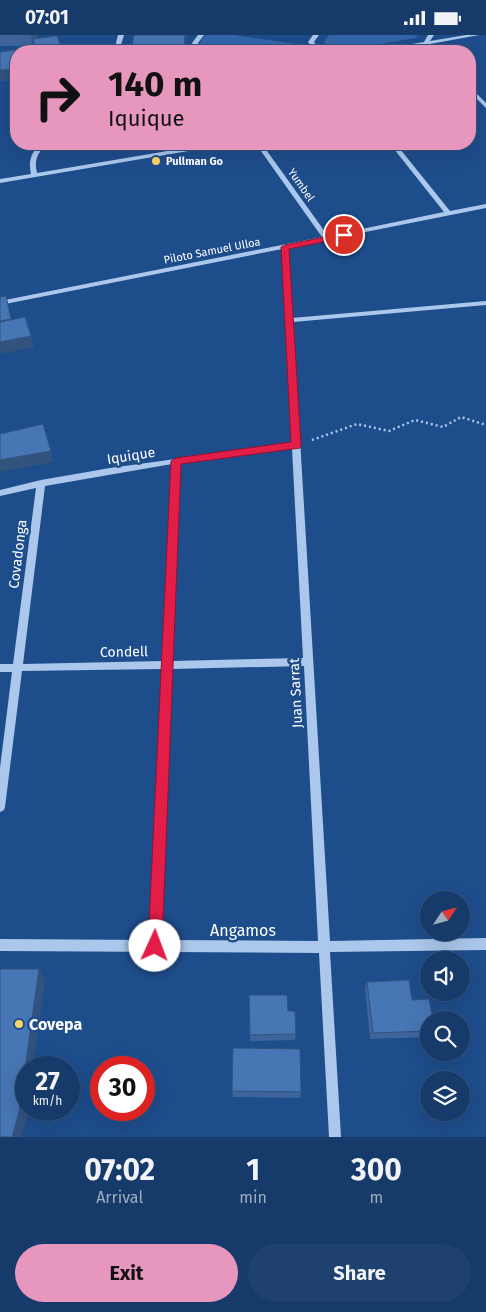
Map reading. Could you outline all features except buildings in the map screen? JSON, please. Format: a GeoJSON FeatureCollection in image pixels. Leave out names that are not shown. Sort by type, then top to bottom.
{"type":"FeatureCollection","features":[{"type":"Feature","properties":{"kind":"street"},"geometry":{"type":"LineString","coordinates":[[314,45],[311,42],[316,35]]}},
{"type":"Feature","properties":{"kind":"street"},"geometry":{"type":"LineString","coordinates":[[426,43],[431,35]]}},
{"type":"Feature","properties":{"kind":"street"},"geometry":{"type":"LineString","coordinates":[[413,45],[476,35]]}},
{"type":"Feature","properties":{"kind":"street"},"geometry":{"type":"LineString","coordinates":[[484,100],[486,106]]}},
{"type":"Feature","properties":{"kind":"street"},"geometry":{"type":"LineString","coordinates":[[34,175],[31,163],[39,150]]}},
{"type":"Feature","properties":{"kind":"street"},"geometry":{"type":"LineString","coordinates":[[0,181],[182,150]]}},
{"type":"Feature","properties":{"kind":"street","name":"Yumbel"},"geometry":{"type":"LineString","coordinates":[[263,150],[327,239]]}},
{"type":"Feature","properties":{"kind":"street"},"geometry":{"type":"LineString","coordinates":[[398,150],[449,214]]}},
{"type":"Feature","properties":{"kind":"street","name":"Piloto Samuel Ulloa"},"geometry":{"type":"LineString","coordinates":[[0,303],[486,206]]}},
{"type":"Feature","properties":{"kind":"street","name":"Juan Sarrat"},"geometry":{"type":"LineString","coordinates":[[285,247],[335,1137]]}},
{"type":"Feature","properties":{"kind":"street"},"geometry":{"type":"LineString","coordinates":[[290,320],[486,303]]}},
{"type":"Feature","properties":{"kind":"street","name":"Iquique"},"geometry":{"type":"LineString","coordinates":[[0,493],[41,483],[176,461],[296,445]]}},
{"type":"Feature","properties":{"kind":"street"},"geometry":{"type":"LineString","coordinates":[[155,946],[176,461]]}},
{"type":"Feature","properties":{"kind":"street","name":"Covadonga"},"geometry":{"type":"LineString","coordinates":[[0,807],[41,483]]}},
{"type":"Feature","properties":{"kind":"street","name":"Condell"},"geometry":{"type":"LineString","coordinates":[[0,668],[308,662]]}},
{"type":"Feature","properties":{"kind":"street","name":"Angamos"},"geometry":{"type":"LineString","coordinates":[[0,945],[324,947],[486,944]]}},
{"type":"Feature","properties":{"kind":"path"},"geometry":{"type":"LineString","coordinates":[[296,445],[357,424],[389,431],[415,420],[443,427],[461,417],[486,425]]}},
{"type":"Feature","properties":{"kind":"shaded area"},"geometry":{"type":"Polygon","coordinates":[[[205,35],[233,35],[303,45],[200,45],[205,35]]]}},
{"type":"Feature","properties":{"kind":"shaded area"},"geometry":{"type":"Polygon","coordinates":[[[329,35],[417,35],[416,38],[374,45],[327,45],[324,42],[329,35]]]}},
{"type":"Feature","properties":{"kind":"place","name":"Pullman Go"},"geometry":{"type":"Point","coordinates":[156,161]}},
{"type":"Feature","properties":{"kind":"place","name":"Covepa"},"geometry":{"type":"Point","coordinates":[19,1024]}},
{"type":"Feature","properties":{"kind":"route"},"geometry":{"type":"LineString","coordinates":[[155,946],[176,461],[296,445],[285,247],[344,235]]}}]}
